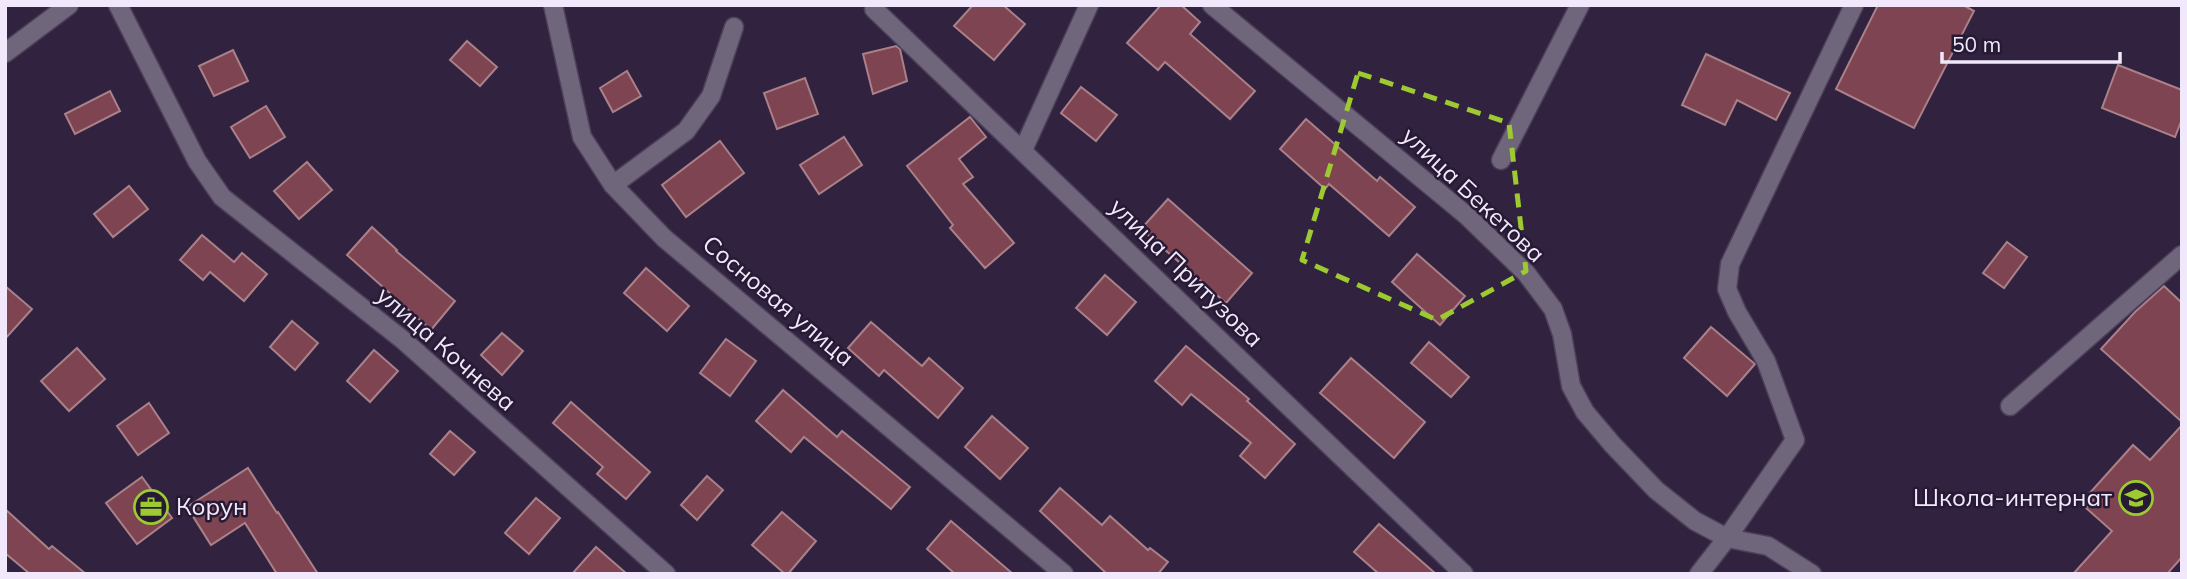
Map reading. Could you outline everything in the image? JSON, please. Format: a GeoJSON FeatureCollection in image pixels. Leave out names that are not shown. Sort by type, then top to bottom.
{"type":"FeatureCollection","features":[{"type":"Feature","properties":{"kind":"street"},"geometry":{"type":"LineString","coordinates":[[5,53],[69,5]]}},
{"type":"Feature","properties":{"kind":"street","name":"улица Кочнева"},"geometry":{"type":"LineString","coordinates":[[118,5],[197,161],[222,197],[403,340],[666,574]]}},
{"type":"Feature","properties":{"kind":"street","name":"Сосновая улица"},"geometry":{"type":"LineString","coordinates":[[553,5],[582,137],[613,185],[664,238],[1064,574]]}},
{"type":"Feature","properties":{"kind":"street"},"geometry":{"type":"LineString","coordinates":[[1023,150],[1089,5]]}},
{"type":"Feature","properties":{"kind":"street","name":"улица Бекетова"},"geometry":{"type":"LineString","coordinates":[[1212,5],[1413,169],[1466,215],[1516,264],[1553,309],[1562,334],[1571,386],[1585,412],[1657,490],[1695,522],[1727,538],[1768,546],[1812,574]]}},
{"type":"Feature","properties":{"kind":"street"},"geometry":{"type":"LineString","coordinates":[[1501,160],[1580,5]]}},
{"type":"Feature","properties":{"kind":"street"},"geometry":{"type":"LineString","coordinates":[[1699,574],[1795,440],[1766,361],[1737,312],[1727,289],[1730,264],[1854,5]]}},
{"type":"Feature","properties":{"kind":"street","name":"улица Притузова"},"geometry":{"type":"LineString","coordinates":[[874,9],[1464,574]]}},
{"type":"Feature","properties":{"kind":"street"},"geometry":{"type":"LineString","coordinates":[[613,185],[686,131],[711,96],[734,27]]}},
{"type":"Feature","properties":{"kind":"street"},"geometry":{"type":"LineString","coordinates":[[2010,406],[2182,255]]}},
{"type":"Feature","properties":{"kind":"highlighted area"},"geometry":{"type":"Polygon","coordinates":[[[1358,73],[1509,123],[1526,271],[1437,320],[1302,260],[1358,73]]]}},
{"type":"Feature","properties":{"kind":"building"},"geometry":{"type":"Polygon","coordinates":[[[973,5],[1003,5],[1025,24],[994,60],[954,26],[973,5]]]}},
{"type":"Feature","properties":{"kind":"building"},"geometry":{"type":"Polygon","coordinates":[[[1161,5],[1181,5],[1200,22],[1190,34],[1255,91],[1230,119],[1165,62],[1158,70],[1127,43],[1161,5]]]}},
{"type":"Feature","properties":{"kind":"building"},"geometry":{"type":"Polygon","coordinates":[[[1878,5],[1963,5],[1974,11],[1914,128],[1836,89],[1878,5]]]}},
{"type":"Feature","properties":{"kind":"building"},"geometry":{"type":"Polygon","coordinates":[[[467,41],[497,67],[480,86],[450,60],[467,41]]]}},
{"type":"Feature","properties":{"kind":"building"},"geometry":{"type":"Polygon","coordinates":[[[896,46],[900,49],[907,81],[873,94],[863,54],[896,46]]]}},
{"type":"Feature","properties":{"kind":"building"},"geometry":{"type":"Polygon","coordinates":[[[233,50],[248,81],[214,96],[199,66],[233,50]]]}},
{"type":"Feature","properties":{"kind":"building"},"geometry":{"type":"Polygon","coordinates":[[[1706,54],[1790,93],[1776,120],[1737,100],[1725,125],[1682,105],[1706,54]]]}},
{"type":"Feature","properties":{"kind":"building"},"geometry":{"type":"Polygon","coordinates":[[[2118,65],[2182,90],[2182,119],[2175,137],[2102,108],[2118,65]]]}},
{"type":"Feature","properties":{"kind":"building"},"geometry":{"type":"Polygon","coordinates":[[[627,71],[641,96],[613,112],[600,88],[627,71]]]}},
{"type":"Feature","properties":{"kind":"building"},"geometry":{"type":"Polygon","coordinates":[[[805,78],[818,114],[777,129],[764,93],[805,78]]]}},
{"type":"Feature","properties":{"kind":"building"},"geometry":{"type":"Polygon","coordinates":[[[1081,87],[1117,115],[1096,141],[1061,113],[1081,87]]]}},
{"type":"Feature","properties":{"kind":"building"},"geometry":{"type":"Polygon","coordinates":[[[110,91],[120,111],[75,134],[65,114],[110,91]]]}},
{"type":"Feature","properties":{"kind":"building"},"geometry":{"type":"Polygon","coordinates":[[[266,106],[285,137],[250,158],[231,127],[266,106]]]}},
{"type":"Feature","properties":{"kind":"building"},"geometry":{"type":"Polygon","coordinates":[[[970,117],[986,137],[959,159],[973,177],[963,184],[1014,243],[985,268],[950,228],[953,225],[907,166],[970,117]]]}},
{"type":"Feature","properties":{"kind":"building"},"geometry":{"type":"Polygon","coordinates":[[[1306,119],[1377,181],[1380,177],[1415,207],[1389,236],[1329,184],[1325,189],[1280,149],[1306,119]]]}},
{"type":"Feature","properties":{"kind":"building"},"geometry":{"type":"Polygon","coordinates":[[[844,137],[862,165],[819,194],[800,165],[844,137]]]}},
{"type":"Feature","properties":{"kind":"building"},"geometry":{"type":"Polygon","coordinates":[[[720,141],[744,173],[686,217],[662,185],[720,141]]]}},
{"type":"Feature","properties":{"kind":"building"},"geometry":{"type":"Polygon","coordinates":[[[307,162],[332,190],[299,219],[274,191],[307,162]]]}},
{"type":"Feature","properties":{"kind":"building"},"geometry":{"type":"Polygon","coordinates":[[[129,186],[148,209],[113,237],[94,214],[129,186]]]}},
{"type":"Feature","properties":{"kind":"building"},"geometry":{"type":"Polygon","coordinates":[[[1168,199],[1252,273],[1226,303],[1141,229],[1168,199]]]}},
{"type":"Feature","properties":{"kind":"building"},"geometry":{"type":"Polygon","coordinates":[[[372,227],[455,301],[431,330],[347,255],[372,227]]]}},
{"type":"Feature","properties":{"kind":"building"},"geometry":{"type":"Polygon","coordinates":[[[202,235],[234,262],[242,253],[267,274],[244,301],[210,272],[203,280],[180,260],[202,235]]]}},
{"type":"Feature","properties":{"kind":"building"},"geometry":{"type":"Polygon","coordinates":[[[2007,242],[2027,257],[2004,288],[1983,273],[2007,242]]]}},
{"type":"Feature","properties":{"kind":"building"},"geometry":{"type":"Polygon","coordinates":[[[1417,254],[1465,296],[1440,325],[1392,282],[1417,254]]]}},
{"type":"Feature","properties":{"kind":"building"},"geometry":{"type":"Polygon","coordinates":[[[646,268],[689,306],[667,331],[624,293],[646,268]]]}},
{"type":"Feature","properties":{"kind":"building"},"geometry":{"type":"Polygon","coordinates":[[[1105,275],[1136,302],[1107,335],[1076,308],[1105,275]]]}},
{"type":"Feature","properties":{"kind":"building"},"geometry":{"type":"Polygon","coordinates":[[[5,286],[32,309],[5,339],[5,286]]]}},
{"type":"Feature","properties":{"kind":"building"},"geometry":{"type":"Polygon","coordinates":[[[2164,286],[2182,303],[2182,422],[2101,349],[2135,312],[2164,286]]]}},
{"type":"Feature","properties":{"kind":"building"},"geometry":{"type":"Polygon","coordinates":[[[292,321],[318,343],[295,370],[270,347],[292,321]]]}},
{"type":"Feature","properties":{"kind":"building"},"geometry":{"type":"Polygon","coordinates":[[[871,322],[922,366],[929,358],[963,388],[938,418],[884,370],[879,376],[848,348],[871,322]]]}},
{"type":"Feature","properties":{"kind":"building"},"geometry":{"type":"Polygon","coordinates":[[[1711,327],[1755,364],[1727,396],[1684,358],[1711,327]]]}},
{"type":"Feature","properties":{"kind":"building"},"geometry":{"type":"Polygon","coordinates":[[[502,333],[523,351],[502,375],[481,355],[502,333]]]}},
{"type":"Feature","properties":{"kind":"building"},"geometry":{"type":"Polygon","coordinates":[[[726,339],[756,361],[730,396],[700,373],[726,339]]]}},
{"type":"Feature","properties":{"kind":"building"},"geometry":{"type":"Polygon","coordinates":[[[1429,342],[1469,377],[1451,397],[1411,363],[1429,342]]]}},
{"type":"Feature","properties":{"kind":"building"},"geometry":{"type":"Polygon","coordinates":[[[1186,346],[1249,399],[1247,401],[1295,444],[1265,478],[1240,456],[1251,443],[1191,394],[1182,405],[1155,381],[1186,346]]]}},
{"type":"Feature","properties":{"kind":"building"},"geometry":{"type":"Polygon","coordinates":[[[77,348],[105,379],[69,411],[41,381],[77,348]]]}},
{"type":"Feature","properties":{"kind":"building"},"geometry":{"type":"Polygon","coordinates":[[[374,350],[398,371],[370,402],[347,381],[374,350]]]}},
{"type":"Feature","properties":{"kind":"building"},"geometry":{"type":"Polygon","coordinates":[[[1351,358],[1425,422],[1394,458],[1320,393],[1351,358]]]}},
{"type":"Feature","properties":{"kind":"building"},"geometry":{"type":"Polygon","coordinates":[[[783,390],[837,437],[842,431],[910,487],[891,509],[804,437],[791,452],[756,421],[783,390]]]}},
{"type":"Feature","properties":{"kind":"building"},"geometry":{"type":"Polygon","coordinates":[[[571,402],[650,472],[626,499],[597,474],[603,467],[553,423],[571,402]]]}},
{"type":"Feature","properties":{"kind":"building"},"geometry":{"type":"Polygon","coordinates":[[[149,403],[169,433],[138,455],[117,426],[149,403]]]}},
{"type":"Feature","properties":{"kind":"building"},"geometry":{"type":"Polygon","coordinates":[[[992,416],[1028,448],[1000,479],[965,447],[992,416]]]}},
{"type":"Feature","properties":{"kind":"building","name":"Школа-интернат"},"geometry":{"type":"Polygon","coordinates":[[[2182,425],[2182,557],[2167,574],[2073,574],[2112,531],[2086,508],[2093,500],[2088,495],[2133,445],[2150,460],[2182,425]]]}},
{"type":"Feature","properties":{"kind":"building"},"geometry":{"type":"Polygon","coordinates":[[[450,431],[475,452],[454,475],[430,454],[450,431]]]}},
{"type":"Feature","properties":{"kind":"building"},"geometry":{"type":"Polygon","coordinates":[[[248,468],[318,574],[277,574],[245,523],[211,545],[187,507],[248,468]]]}},
{"type":"Feature","properties":{"kind":"building"},"geometry":{"type":"Polygon","coordinates":[[[707,476],[723,490],[697,520],[681,505],[707,476]]]}},
{"type":"Feature","properties":{"kind":"building"},"geometry":{"type":"Polygon","coordinates":[[[142,477],[172,518],[137,544],[106,503],[142,477]]]}},
{"type":"Feature","properties":{"kind":"building"},"geometry":{"type":"Polygon","coordinates":[[[1060,488],[1102,525],[1110,516],[1148,550],[1150,548],[1168,562],[1158,574],[1107,574],[1040,511],[1060,488]]]}},
{"type":"Feature","properties":{"kind":"building"},"geometry":{"type":"Polygon","coordinates":[[[536,498],[560,518],[529,554],[505,533],[536,498]]]}},
{"type":"Feature","properties":{"kind":"building"},"geometry":{"type":"Polygon","coordinates":[[[5,509],[49,549],[52,546],[86,574],[30,574],[5,553],[5,509]]]}},
{"type":"Feature","properties":{"kind":"building"},"geometry":{"type":"Polygon","coordinates":[[[782,512],[816,541],[788,574],[752,545],[782,512]]]}},
{"type":"Feature","properties":{"kind":"building"},"geometry":{"type":"Polygon","coordinates":[[[951,521],[1013,574],[955,574],[927,549],[951,521]]]}},
{"type":"Feature","properties":{"kind":"building"},"geometry":{"type":"Polygon","coordinates":[[[1379,524],[1436,574],[1379,574],[1354,552],[1379,524]]]}},
{"type":"Feature","properties":{"kind":"building"},"geometry":{"type":"Polygon","coordinates":[[[596,547],[627,574],[572,574],[596,547]]]}},
{"type":"Feature","properties":{"kind":"place","name":"Школа-интернат"},"geometry":{"type":"Point","coordinates":[2136,498]}},
{"type":"Feature","properties":{"kind":"place","name":"Корун"},"geometry":{"type":"Point","coordinates":[151,507]}}]}
